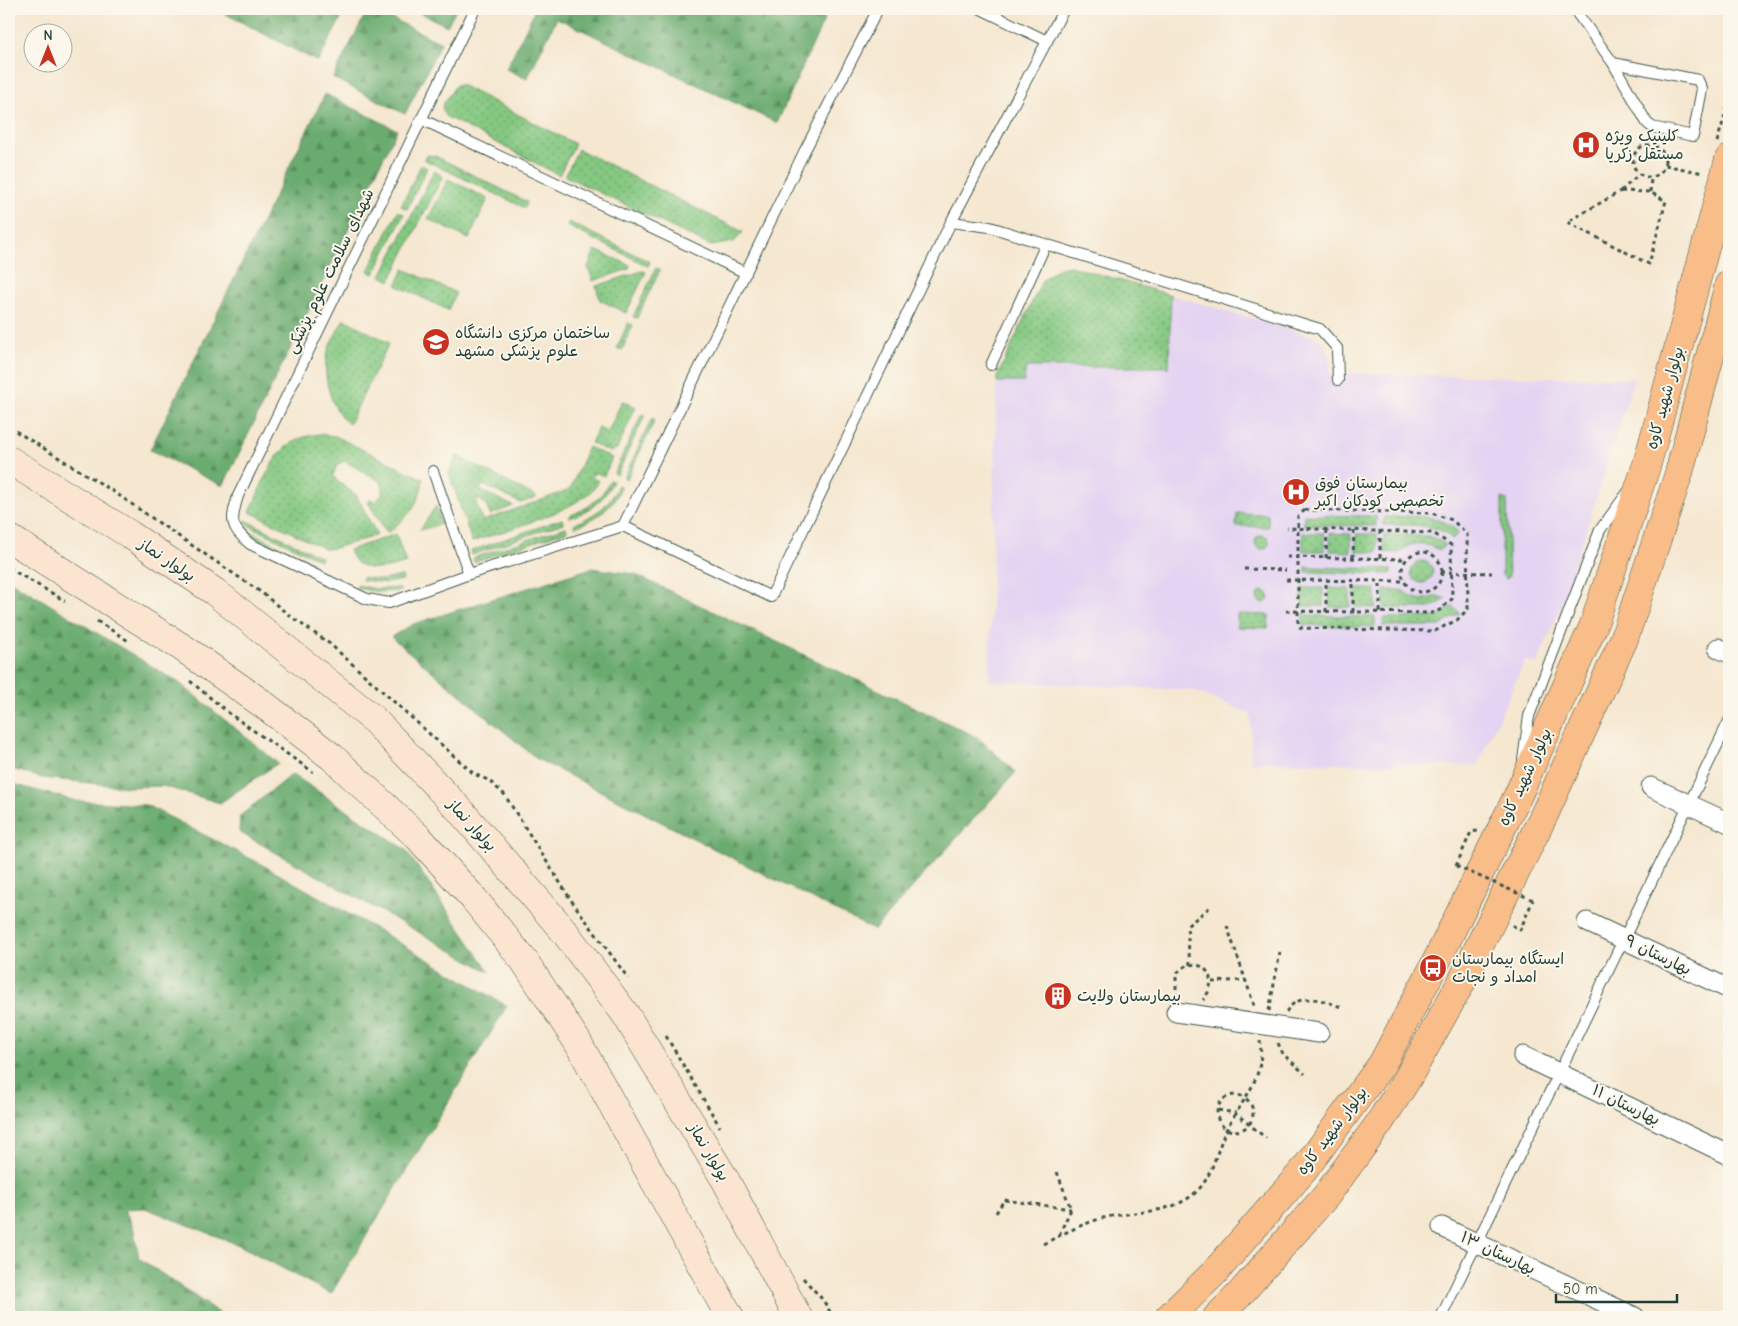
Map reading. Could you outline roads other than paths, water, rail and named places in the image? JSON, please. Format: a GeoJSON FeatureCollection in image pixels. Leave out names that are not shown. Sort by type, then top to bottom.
{"type":"FeatureCollection","features":[{"type":"Feature","properties":{"kind":"main road","name":"بولوار شهید کاوه"},"geometry":{"type":"LineString","coordinates":[[1169,1317],[1214,1273],[1304,1170],[1382,1064],[1433,968],[1518,795],[1593,627],[1647,464],[1722,153]]}},
{"type":"Feature","properties":{"kind":"main road","name":"بولوار شهید کاوه"},"geometry":{"type":"LineString","coordinates":[[1217,1317],[1239,1295],[1326,1196],[1372,1133],[1406,1081],[1460,983],[1545,813],[1624,639],[1723,330],[1729,284]]}},
{"type":"Feature","properties":{"kind":"main road","name":"بولوار نماز"},"geometry":{"type":"LineString","coordinates":[[9,460],[129,534],[215,592],[372,718],[458,808],[564,931],[626,1015],[726,1181],[798,1317]]}},
{"type":"Feature","properties":{"kind":"main road"},"geometry":{"type":"LineString","coordinates":[[9,538],[183,648],[263,704],[332,757],[419,838],[474,899],[525,962],[577,1041],[730,1317]]}},
{"type":"Feature","properties":{"kind":"street"},"geometry":{"type":"LineString","coordinates":[[1651,787],[1729,823]]}},
{"type":"Feature","properties":{"kind":"street","name":"بهارستان ۹"},"geometry":{"type":"LineString","coordinates":[[1587,922],[1729,989]]}},
{"type":"Feature","properties":{"kind":"street"},"geometry":{"type":"LineString","coordinates":[[1184,1013],[1319,1033]]}},
{"type":"Feature","properties":{"kind":"street","name":"بهارستان ۱۱"},"geometry":{"type":"LineString","coordinates":[[1523,1056],[1729,1155]]}},
{"type":"Feature","properties":{"kind":"street","name":"بهارستان ۱۳"},"geometry":{"type":"LineString","coordinates":[[1442,1227],[1635,1317]]}},
{"type":"Feature","properties":{"kind":"lane","name":"شهدای سلامت علوم پزشکی"},"geometry":{"type":"LineString","coordinates":[[470,574],[389,603],[367,599],[250,544],[235,530],[232,517],[238,496],[475,9]]}},
{"type":"Feature","properties":{"kind":"lane"},"geometry":{"type":"LineString","coordinates":[[623,526],[800,159],[878,9]]}},
{"type":"Feature","properties":{"kind":"lane"},"geometry":{"type":"LineString","coordinates":[[981,9],[1048,41]]}},
{"type":"Feature","properties":{"kind":"lane"},"geometry":{"type":"LineString","coordinates":[[433,471],[470,574],[623,526],[771,597],[951,222],[1064,9]]}},
{"type":"Feature","properties":{"kind":"lane"},"geometry":{"type":"LineString","coordinates":[[1574,9],[1614,63],[1647,123],[1652,127],[1693,136],[1702,89],[1698,80],[1614,63]]}},
{"type":"Feature","properties":{"kind":"lane"},"geometry":{"type":"LineString","coordinates":[[421,119],[746,274]]}},
{"type":"Feature","properties":{"kind":"lane"},"geometry":{"type":"LineString","coordinates":[[951,222],[990,227],[1045,246],[1320,330],[1337,348],[1338,380]]}},
{"type":"Feature","properties":{"kind":"lane"},"geometry":{"type":"LineString","coordinates":[[990,365],[1045,246]]}},
{"type":"Feature","properties":{"kind":"lane"},"geometry":{"type":"LineString","coordinates":[[1441,1317],[1729,721]]}},
{"type":"Feature","properties":{"kind":"place","name":"کلینیک ویژه مستقل زکریا"},"geometry":{"type":"Point","coordinates":[1586,145]}},
{"type":"Feature","properties":{"kind":"place","name":"ساختمان مرکزی دانشگاه علوم پزشکی مشهد"},"geometry":{"type":"Point","coordinates":[436,342]}},
{"type":"Feature","properties":{"kind":"place","name":"بیمارستان فوق تخصصی کودکان اکبر"},"geometry":{"type":"Point","coordinates":[1296,492]}},
{"type":"Feature","properties":{"kind":"place","name":"ایستگاه بیمارستان امداد و نجات"},"geometry":{"type":"Point","coordinates":[1433,968]}},
{"type":"Feature","properties":{"kind":"place","name":"بیمارستان ولایت"},"geometry":{"type":"Point","coordinates":[1058,996]}}]}
